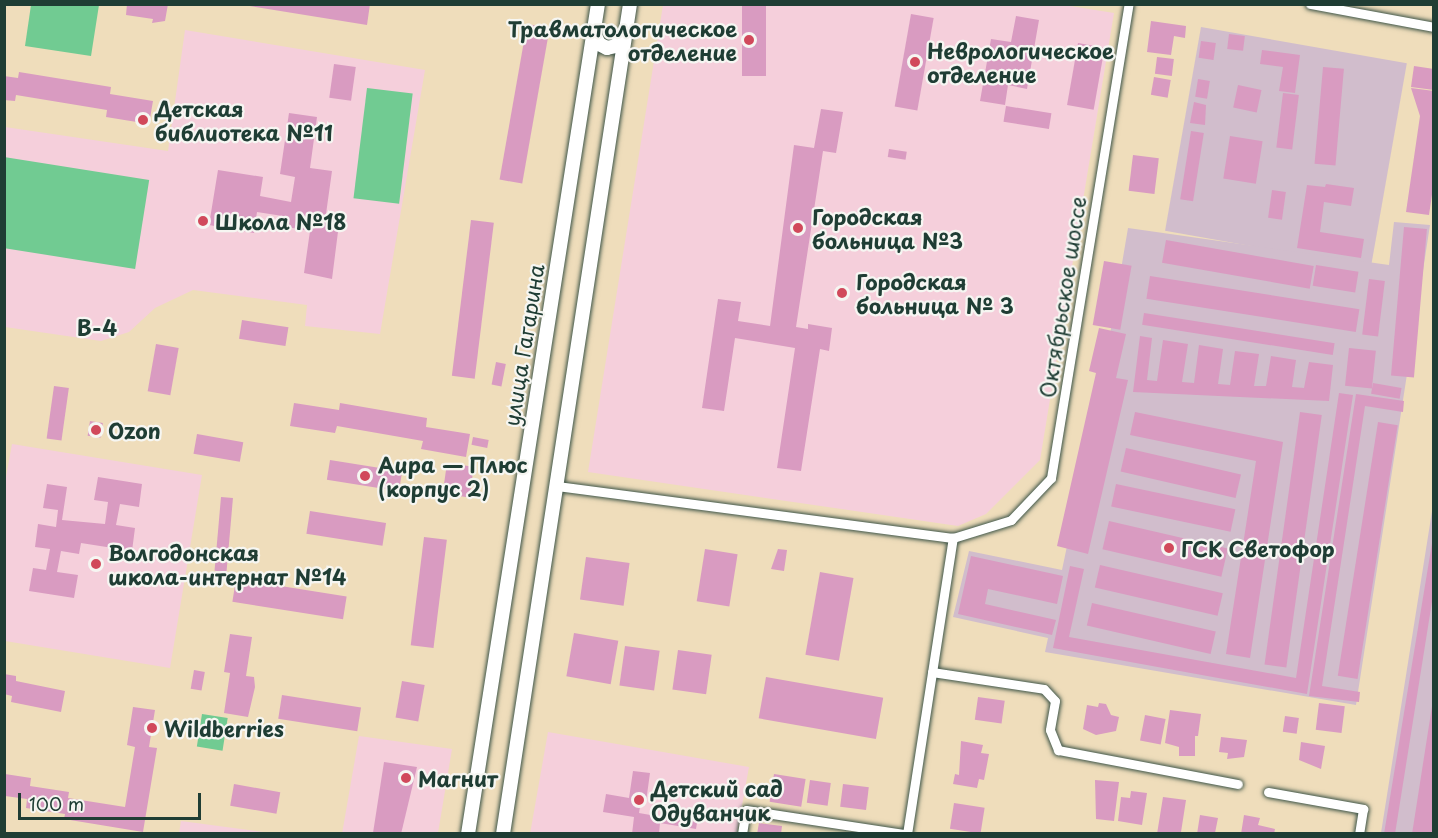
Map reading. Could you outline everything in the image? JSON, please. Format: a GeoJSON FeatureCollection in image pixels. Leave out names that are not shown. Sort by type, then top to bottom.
{"type":"FeatureCollection","features":[{"type":"Feature","properties":{"kind":"street","name":"улица Гагарина"},"geometry":{"type":"LineString","coordinates":[[468,834],[598,4]]}},
{"type":"Feature","properties":{"kind":"street"},"geometry":{"type":"LineString","coordinates":[[503,834],[630,4]]}},
{"type":"Feature","properties":{"kind":"street","name":"Октябрьское шоссе"},"geometry":{"type":"LineString","coordinates":[[557,486],[952,538],[1011,520],[1051,478],[1129,4]]}},
{"type":"Feature","properties":{"kind":"street"},"geometry":{"type":"LineString","coordinates":[[1310,4],[1434,27]]}},
{"type":"Feature","properties":{"kind":"street"},"geometry":{"type":"LineString","coordinates":[[593,32],[599,44],[607,48],[616,46],[626,32]]}},
{"type":"Feature","properties":{"kind":"street"},"geometry":{"type":"LineString","coordinates":[[742,834],[746,810],[906,834],[952,538]]}},
{"type":"Feature","properties":{"kind":"street"},"geometry":{"type":"LineString","coordinates":[[932,672],[1044,689],[1055,701],[1050,730],[1058,750],[1238,784]]}},
{"type":"Feature","properties":{"kind":"street"},"geometry":{"type":"LineString","coordinates":[[1268,792],[1363,809],[1359,834]]}},
{"type":"Feature","properties":{"kind":"shaded area","name":"Городская больница № 3"},"geometry":{"type":"Polygon","coordinates":[[[1058,4],[1114,13],[1040,460],[986,514],[958,526],[588,472],[663,5],[1058,4]]]}},
{"type":"Feature","properties":{"kind":"shaded area"},"geometry":{"type":"Polygon","coordinates":[[[1201,27],[1407,63],[1371,267],[1165,231],[1201,27]]]}},
{"type":"Feature","properties":{"kind":"shaded area","name":"Школа №18"},"geometry":{"type":"Polygon","coordinates":[[[185,30],[425,70],[380,334],[305,326],[307,305],[193,290],[155,308],[129,332],[101,341],[5,327],[5,127],[168,151],[185,30]]]}},
{"type":"Feature","properties":{"kind":"shaded area"},"geometry":{"type":"Polygon","coordinates":[[[1394,222],[1430,225],[1356,705],[1045,652],[1048,638],[953,617],[969,551],[1062,570],[1104,370],[1128,228],[1389,265],[1394,222]]]}},
{"type":"Feature","properties":{"kind":"shaded area","name":"Волгодонская школа-интернат №14"},"geometry":{"type":"Polygon","coordinates":[[[12,444],[202,475],[170,668],[5,641],[4,488],[12,444]]]}},
{"type":"Feature","properties":{"kind":"shaded area"},"geometry":{"type":"Polygon","coordinates":[[[1433,505],[1433,833],[1381,833],[1433,505]]]}},
{"type":"Feature","properties":{"kind":"shaded area","name":"Детский сад Одуванчик"},"geometry":{"type":"Polygon","coordinates":[[[548,732],[749,767],[737,833],[530,834],[548,732]]]}},
{"type":"Feature","properties":{"kind":"shaded area"},"geometry":{"type":"Polygon","coordinates":[[[359,736],[452,749],[438,833],[342,834],[359,736]]]}},
{"type":"Feature","properties":{"kind":"shaded area"},"geometry":{"type":"Polygon","coordinates":[[[181,821],[272,833],[179,833],[181,821]]]}},
{"type":"Feature","properties":{"kind":"green space"},"geometry":{"type":"Polygon","coordinates":[[[31,5],[99,5],[91,56],[25,46],[31,5]]]}},
{"type":"Feature","properties":{"kind":"green space"},"geometry":{"type":"Polygon","coordinates":[[[367,88],[413,94],[399,204],[353,198],[367,88]]]}},
{"type":"Feature","properties":{"kind":"green space"},"geometry":{"type":"Polygon","coordinates":[[[4,157],[149,180],[135,269],[4,248],[4,157]]]}},
{"type":"Feature","properties":{"kind":"green space"},"geometry":{"type":"Polygon","coordinates":[[[202,714],[228,718],[223,751],[197,747],[202,714]]]}},
{"type":"Feature","properties":{"kind":"building"},"geometry":{"type":"Polygon","coordinates":[[[127,4],[168,4],[165,21],[152,23],[153,19],[126,15],[127,4]]]}},
{"type":"Feature","properties":{"kind":"building"},"geometry":{"type":"Polygon","coordinates":[[[237,4],[370,4],[367,25],[237,4]]]}},
{"type":"Feature","properties":{"kind":"building","name":"Травматологическое отделение"},"geometry":{"type":"Polygon","coordinates":[[[742,4],[766,4],[766,76],[742,76],[742,4]]]}},
{"type":"Feature","properties":{"kind":"building","name":"Неврологическое отделение"},"geometry":{"type":"Polygon","coordinates":[[[911,14],[934,18],[917,111],[895,107],[911,14]]]}},
{"type":"Feature","properties":{"kind":"building"},"geometry":{"type":"Polygon","coordinates":[[[1016,16],[1039,20],[1027,89],[1008,85],[1005,105],[980,101],[991,39],[1011,42],[1016,16]]]}},
{"type":"Feature","properties":{"kind":"building"},"geometry":{"type":"Polygon","coordinates":[[[1151,21],[1186,26],[1185,38],[1174,36],[1171,55],[1147,52],[1151,21]]]}},
{"type":"Feature","properties":{"kind":"building"},"geometry":{"type":"Polygon","coordinates":[[[527,24],[550,28],[522,184],[500,180],[527,24]]]}},
{"type":"Feature","properties":{"kind":"building"},"geometry":{"type":"Polygon","coordinates":[[[1229,34],[1245,36],[1243,51],[1227,49],[1229,34]]]}},
{"type":"Feature","properties":{"kind":"building"},"geometry":{"type":"Polygon","coordinates":[[[1201,41],[1216,43],[1213,60],[1199,58],[1201,41]]]}},
{"type":"Feature","properties":{"kind":"building"},"geometry":{"type":"Polygon","coordinates":[[[1078,43],[1105,48],[1094,110],[1067,105],[1078,43]]]}},
{"type":"Feature","properties":{"kind":"building"},"geometry":{"type":"Polygon","coordinates":[[[1262,50],[1300,55],[1295,93],[1279,91],[1283,67],[1260,64],[1262,50]]]}},
{"type":"Feature","properties":{"kind":"building"},"geometry":{"type":"Polygon","coordinates":[[[1157,57],[1174,59],[1172,76],[1155,74],[1157,57]]]}},
{"type":"Feature","properties":{"kind":"building"},"geometry":{"type":"Polygon","coordinates":[[[334,64],[356,67],[351,101],[329,98],[334,64]]]}},
{"type":"Feature","properties":{"kind":"building"},"geometry":{"type":"Polygon","coordinates":[[[1414,66],[1434,69],[1434,90],[1411,87],[1414,66]]]}},
{"type":"Feature","properties":{"kind":"building"},"geometry":{"type":"Polygon","coordinates":[[[1323,67],[1344,69],[1335,165],[1315,164],[1323,67]]]}},
{"type":"Feature","properties":{"kind":"building"},"geometry":{"type":"Polygon","coordinates":[[[19,72],[111,87],[110,94],[153,101],[149,124],[106,117],[107,110],[16,95],[15,101],[4,100],[4,76],[18,78],[19,72]]]}},
{"type":"Feature","properties":{"kind":"building"},"geometry":{"type":"Polygon","coordinates":[[[1154,77],[1171,80],[1168,98],[1151,95],[1154,77]]]}},
{"type":"Feature","properties":{"kind":"building"},"geometry":{"type":"Polygon","coordinates":[[[1198,79],[1210,81],[1207,99],[1195,97],[1198,79]]]}},
{"type":"Feature","properties":{"kind":"building"},"geometry":{"type":"Polygon","coordinates":[[[1238,85],[1261,90],[1257,112],[1233,107],[1238,85]]]}},
{"type":"Feature","properties":{"kind":"building"},"geometry":{"type":"Polygon","coordinates":[[[1411,88],[1434,91],[1434,181],[1429,215],[1406,212],[1420,116],[1411,88]]]}},
{"type":"Feature","properties":{"kind":"building"},"geometry":{"type":"Polygon","coordinates":[[[1283,93],[1299,95],[1292,150],[1276,148],[1283,93]]]}},
{"type":"Feature","properties":{"kind":"building"},"geometry":{"type":"Polygon","coordinates":[[[1194,102],[1206,105],[1205,125],[1190,123],[1194,102]]]}},
{"type":"Feature","properties":{"kind":"building"},"geometry":{"type":"Polygon","coordinates":[[[1006,106],[1051,113],[1049,129],[1003,122],[1006,106]]]}},
{"type":"Feature","properties":{"kind":"building","name":"Городская больница №3"},"geometry":{"type":"Polygon","coordinates":[[[821,109],[843,112],[836,153],[823,151],[796,327],[808,329],[808,324],[832,328],[829,351],[820,349],[801,471],[777,468],[795,348],[735,338],[724,411],[702,408],[718,299],[741,302],[738,321],[770,326],[794,145],[814,148],[821,109]]]}},
{"type":"Feature","properties":{"kind":"building"},"geometry":{"type":"Polygon","coordinates":[[[289,113],[317,117],[310,168],[332,171],[326,214],[340,216],[332,279],[304,273],[310,231],[287,227],[289,217],[257,212],[254,233],[209,225],[218,170],[263,177],[260,196],[291,202],[295,177],[280,174],[289,113]]]}},
{"type":"Feature","properties":{"kind":"building"},"geometry":{"type":"Polygon","coordinates":[[[1191,131],[1204,133],[1193,201],[1180,199],[1191,131]]]}},
{"type":"Feature","properties":{"kind":"building"},"geometry":{"type":"Polygon","coordinates":[[[1230,136],[1263,141],[1256,184],[1223,178],[1230,136]]]}},
{"type":"Feature","properties":{"kind":"building"},"geometry":{"type":"Polygon","coordinates":[[[889,149],[907,152],[906,160],[888,157],[889,149]]]}},
{"type":"Feature","properties":{"kind":"building"},"geometry":{"type":"Polygon","coordinates":[[[1133,155],[1159,158],[1154,194],[1129,191],[1133,155]]]}},
{"type":"Feature","properties":{"kind":"building"},"geometry":{"type":"Polygon","coordinates":[[[1326,184],[1354,188],[1351,206],[1324,202],[1320,232],[1364,239],[1361,258],[1297,248],[1307,185],[1325,187],[1326,184]]]}},
{"type":"Feature","properties":{"kind":"building"},"geometry":{"type":"Polygon","coordinates":[[[1272,190],[1286,192],[1282,220],[1268,218],[1272,190]]]}},
{"type":"Feature","properties":{"kind":"building"},"geometry":{"type":"Polygon","coordinates":[[[471,220],[494,223],[475,379],[452,376],[471,220]]]}},
{"type":"Feature","properties":{"kind":"building"},"geometry":{"type":"Polygon","coordinates":[[[1404,227],[1427,229],[1414,377],[1391,375],[1404,227]]]}},
{"type":"Feature","properties":{"kind":"building"},"geometry":{"type":"Polygon","coordinates":[[[1166,240],[1314,266],[1310,289],[1162,263],[1166,240]]]}},
{"type":"Feature","properties":{"kind":"building"},"geometry":{"type":"Polygon","coordinates":[[[1104,261],[1132,266],[1120,330],[1093,325],[1104,261]]]}},
{"type":"Feature","properties":{"kind":"building"},"geometry":{"type":"Polygon","coordinates":[[[1316,265],[1358,272],[1355,292],[1313,286],[1316,265]]]}},
{"type":"Feature","properties":{"kind":"building"},"geometry":{"type":"Polygon","coordinates":[[[1150,276],[1359,309],[1356,332],[1146,299],[1150,276]]]}},
{"type":"Feature","properties":{"kind":"building"},"geometry":{"type":"Polygon","coordinates":[[[1369,279],[1385,281],[1378,337],[1362,335],[1369,279]]]}},
{"type":"Feature","properties":{"kind":"building"},"geometry":{"type":"Polygon","coordinates":[[[1144,313],[1335,343],[1333,355],[1142,325],[1144,313]]]}},
{"type":"Feature","properties":{"kind":"building"},"geometry":{"type":"Polygon","coordinates":[[[242,320],[288,327],[285,346],[239,339],[242,320]]]}},
{"type":"Feature","properties":{"kind":"building"},"geometry":{"type":"Polygon","coordinates":[[[1099,328],[1126,334],[1116,378],[1128,380],[1088,554],[1057,546],[1096,373],[1089,371],[1099,328]]]}},
{"type":"Feature","properties":{"kind":"building"},"geometry":{"type":"Polygon","coordinates":[[[1140,336],[1152,338],[1147,380],[1157,381],[1163,340],[1188,344],[1182,382],[1194,383],[1199,345],[1223,349],[1218,384],[1230,385],[1235,351],[1259,354],[1254,386],[1266,386],[1271,356],[1296,360],[1292,387],[1304,388],[1309,362],[1333,365],[1329,401],[1133,392],[1140,336]]]}},
{"type":"Feature","properties":{"kind":"building"},"geometry":{"type":"Polygon","coordinates":[[[156,344],[179,348],[170,395],[148,391],[156,344]]]}},
{"type":"Feature","properties":{"kind":"building"},"geometry":{"type":"Polygon","coordinates":[[[1349,348],[1376,351],[1372,389],[1345,386],[1349,348]]]}},
{"type":"Feature","properties":{"kind":"building"},"geometry":{"type":"Polygon","coordinates":[[[496,362],[506,364],[501,386],[492,385],[496,362]]]}},
{"type":"Feature","properties":{"kind":"building"},"geometry":{"type":"Polygon","coordinates":[[[1373,383],[1402,388],[1400,399],[1371,394],[1373,383]]]}},
{"type":"Feature","properties":{"kind":"building"},"geometry":{"type":"Polygon","coordinates":[[[54,386],[69,388],[61,441],[47,438],[54,386]]]}},
{"type":"Feature","properties":{"kind":"building"},"geometry":{"type":"Polygon","coordinates":[[[1339,393],[1353,395],[1307,694],[1053,648],[1070,566],[1084,569],[1069,637],[1296,678],[1339,393]]]}},
{"type":"Feature","properties":{"kind":"building"},"geometry":{"type":"Polygon","coordinates":[[[1356,394],[1404,401],[1403,412],[1365,406],[1322,686],[1360,692],[1359,702],[1309,696],[1356,394]]]}},
{"type":"Feature","properties":{"kind":"building"},"geometry":{"type":"Polygon","coordinates":[[[294,403],[339,410],[340,403],[427,418],[426,427],[470,434],[466,457],[421,449],[423,441],[337,426],[335,433],[290,426],[294,403]]]}},
{"type":"Feature","properties":{"kind":"building"},"geometry":{"type":"Polygon","coordinates":[[[1135,412],[1283,442],[1250,658],[1226,654],[1256,461],[1130,435],[1135,412]]]}},
{"type":"Feature","properties":{"kind":"building"},"geometry":{"type":"Polygon","coordinates":[[[1300,412],[1322,415],[1286,668],[1265,665],[1300,412]]]}},
{"type":"Feature","properties":{"kind":"building"},"geometry":{"type":"Polygon","coordinates":[[[90,421],[103,423],[100,438],[88,436],[90,421]]]}},
{"type":"Feature","properties":{"kind":"building"},"geometry":{"type":"Polygon","coordinates":[[[1378,422],[1398,425],[1358,679],[1338,676],[1378,422]]]}},
{"type":"Feature","properties":{"kind":"building"},"geometry":{"type":"Polygon","coordinates":[[[197,434],[243,442],[240,462],[194,454],[197,434]]]}},
{"type":"Feature","properties":{"kind":"building"},"geometry":{"type":"Polygon","coordinates":[[[473,437],[489,440],[487,448],[471,445],[473,437]]]}},
{"type":"Feature","properties":{"kind":"building"},"geometry":{"type":"Polygon","coordinates":[[[1126,448],[1241,475],[1236,498],[1121,471],[1126,448]]]}},
{"type":"Feature","properties":{"kind":"building","name":"Аира — Плюс (корпус 2)"},"geometry":{"type":"Polygon","coordinates":[[[330,460],[402,471],[399,491],[327,480],[330,460]]]}},
{"type":"Feature","properties":{"kind":"building"},"geometry":{"type":"Polygon","coordinates":[[[447,463],[474,467],[469,497],[443,494],[447,463]]]}},
{"type":"Feature","properties":{"kind":"building"},"geometry":{"type":"Polygon","coordinates":[[[98,477],[142,484],[139,507],[120,504],[116,525],[135,528],[132,551],[81,543],[79,554],[61,551],[57,572],[78,575],[74,598],[29,591],[33,568],[46,570],[50,549],[35,547],[38,524],[56,527],[58,510],[43,508],[47,484],[67,487],[62,520],[105,524],[108,502],[94,500],[98,477]]]}},
{"type":"Feature","properties":{"kind":"building"},"geometry":{"type":"Polygon","coordinates":[[[1116,484],[1235,509],[1231,532],[1111,506],[1116,484]]]}},
{"type":"Feature","properties":{"kind":"building"},"geometry":{"type":"Polygon","coordinates":[[[221,497],[233,498],[227,572],[215,571],[221,497]]]}},
{"type":"Feature","properties":{"kind":"building"},"geometry":{"type":"Polygon","coordinates":[[[310,511],[386,523],[382,546],[306,534],[310,511]]]}},
{"type":"Feature","properties":{"kind":"building"},"geometry":{"type":"Polygon","coordinates":[[[1109,521],[1228,548],[1221,577],[1102,549],[1109,521]]]}},
{"type":"Feature","properties":{"kind":"building"},"geometry":{"type":"Polygon","coordinates":[[[1434,531],[1434,589],[1395,834],[1384,834],[1434,531]]]}},
{"type":"Feature","properties":{"kind":"building"},"geometry":{"type":"Polygon","coordinates":[[[424,537],[447,540],[434,648],[411,645],[424,537]]]}},
{"type":"Feature","properties":{"kind":"building"},"geometry":{"type":"Polygon","coordinates":[[[705,549],[738,554],[729,607],[697,601],[705,549]]]}},
{"type":"Feature","properties":{"kind":"building"},"geometry":{"type":"Polygon","coordinates":[[[778,549],[787,550],[784,571],[771,569],[778,549]]]}},
{"type":"Feature","properties":{"kind":"building"},"geometry":{"type":"Polygon","coordinates":[[[971,556],[1063,576],[1057,604],[988,589],[985,604],[1056,620],[1052,635],[958,614],[971,556]]]}},
{"type":"Feature","properties":{"kind":"building"},"geometry":{"type":"Polygon","coordinates":[[[586,557],[630,563],[624,606],[580,600],[586,557]]]}},
{"type":"Feature","properties":{"kind":"building"},"geometry":{"type":"Polygon","coordinates":[[[1100,565],[1223,593],[1218,616],[1095,587],[1100,565]]]}},
{"type":"Feature","properties":{"kind":"building"},"geometry":{"type":"Polygon","coordinates":[[[820,572],[853,578],[839,661],[805,655],[820,572]]]}},
{"type":"Feature","properties":{"kind":"building"},"geometry":{"type":"Polygon","coordinates":[[[236,579],[347,597],[343,619],[232,602],[236,579]]]}},
{"type":"Feature","properties":{"kind":"building"},"geometry":{"type":"Polygon","coordinates":[[[1092,603],[1216,632],[1211,654],[1087,625],[1092,603]]]}},
{"type":"Feature","properties":{"kind":"building"},"geometry":{"type":"Polygon","coordinates":[[[574,633],[618,641],[611,684],[566,676],[574,633]]]}},
{"type":"Feature","properties":{"kind":"building"},"geometry":{"type":"Polygon","coordinates":[[[230,634],[252,637],[246,676],[254,677],[255,687],[248,717],[224,713],[230,673],[224,672],[230,634]]]}},
{"type":"Feature","properties":{"kind":"building"},"geometry":{"type":"Polygon","coordinates":[[[625,646],[660,651],[654,690],[619,686],[625,646]]]}},
{"type":"Feature","properties":{"kind":"building"},"geometry":{"type":"Polygon","coordinates":[[[678,650],[712,655],[706,694],[672,690],[678,650]]]}},
{"type":"Feature","properties":{"kind":"building"},"geometry":{"type":"Polygon","coordinates":[[[194,670],[205,672],[202,691],[191,689],[194,670]]]}},
{"type":"Feature","properties":{"kind":"building"},"geometry":{"type":"Polygon","coordinates":[[[4,674],[16,676],[16,681],[65,691],[61,712],[11,702],[12,696],[4,694],[4,674]]]}},
{"type":"Feature","properties":{"kind":"building"},"geometry":{"type":"Polygon","coordinates":[[[766,677],[883,698],[876,739],[759,718],[766,677]]]}},
{"type":"Feature","properties":{"kind":"building"},"geometry":{"type":"Polygon","coordinates":[[[402,681],[425,685],[418,721],[396,717],[402,681]]]}},
{"type":"Feature","properties":{"kind":"building"},"geometry":{"type":"Polygon","coordinates":[[[282,695],[361,708],[357,731],[278,719],[282,695]]]}},
{"type":"Feature","properties":{"kind":"building"},"geometry":{"type":"Polygon","coordinates":[[[978,697],[1005,701],[1002,724],[975,720],[978,697]]]}},
{"type":"Feature","properties":{"kind":"building"},"geometry":{"type":"Polygon","coordinates":[[[1099,703],[1106,704],[1111,715],[1119,717],[1116,731],[1096,735],[1083,729],[1087,705],[1098,707],[1099,703]]]}},
{"type":"Feature","properties":{"kind":"building"},"geometry":{"type":"Polygon","coordinates":[[[1319,703],[1345,706],[1342,733],[1316,730],[1319,703]]]}},
{"type":"Feature","properties":{"kind":"building"},"geometry":{"type":"Polygon","coordinates":[[[1432,706],[1434,834],[1412,834],[1432,706]]]}},
{"type":"Feature","properties":{"kind":"building"},"geometry":{"type":"Polygon","coordinates":[[[133,707],[155,710],[149,747],[157,748],[143,832],[64,819],[65,814],[26,808],[27,799],[5,796],[5,774],[31,778],[30,786],[69,792],[68,798],[125,807],[135,747],[127,745],[133,707]]]}},
{"type":"Feature","properties":{"kind":"building"},"geometry":{"type":"Polygon","coordinates":[[[1170,710],[1201,714],[1198,736],[1195,736],[1195,756],[1179,756],[1179,747],[1165,743],[1170,710]]]}},
{"type":"Feature","properties":{"kind":"building"},"geometry":{"type":"Polygon","coordinates":[[[1145,715],[1166,719],[1161,745],[1140,741],[1145,715]]]}},
{"type":"Feature","properties":{"kind":"building"},"geometry":{"type":"Polygon","coordinates":[[[1285,716],[1299,718],[1297,734],[1283,732],[1285,716]]]}},
{"type":"Feature","properties":{"kind":"building"},"geometry":{"type":"Polygon","coordinates":[[[1221,737],[1247,740],[1244,757],[1227,759],[1228,753],[1219,752],[1221,737]]]}},
{"type":"Feature","properties":{"kind":"building"},"geometry":{"type":"Polygon","coordinates":[[[961,741],[983,745],[981,753],[989,754],[984,780],[979,779],[977,788],[953,784],[955,774],[959,775],[961,741]]]}},
{"type":"Feature","properties":{"kind":"building"},"geometry":{"type":"Polygon","coordinates":[[[1301,742],[1325,746],[1321,769],[1299,760],[1301,742]]]}},
{"type":"Feature","properties":{"kind":"building"},"geometry":{"type":"Polygon","coordinates":[[[384,762],[417,767],[401,834],[373,833],[384,762]]]}},
{"type":"Feature","properties":{"kind":"building"},"geometry":{"type":"Polygon","coordinates":[[[633,771],[650,773],[646,802],[641,801],[639,813],[662,817],[664,806],[699,811],[696,829],[660,823],[659,834],[632,834],[634,817],[603,812],[606,794],[629,798],[633,771]]]}},
{"type":"Feature","properties":{"kind":"building"},"geometry":{"type":"Polygon","coordinates":[[[774,774],[806,779],[801,807],[770,802],[774,774]]]}},
{"type":"Feature","properties":{"kind":"building"},"geometry":{"type":"Polygon","coordinates":[[[810,780],[831,783],[828,806],[807,803],[810,780]]]}},
{"type":"Feature","properties":{"kind":"building"},"geometry":{"type":"Polygon","coordinates":[[[1095,780],[1119,782],[1114,821],[1096,819],[1095,780]]]}},
{"type":"Feature","properties":{"kind":"building"},"geometry":{"type":"Polygon","coordinates":[[[234,784],[280,792],[276,814],[230,806],[234,784]]]}},
{"type":"Feature","properties":{"kind":"building"},"geometry":{"type":"Polygon","coordinates":[[[843,784],[869,787],[866,810],[840,807],[843,784]]]}},
{"type":"Feature","properties":{"kind":"building"},"geometry":{"type":"Polygon","coordinates":[[[1131,791],[1147,793],[1142,825],[1118,821],[1121,797],[1130,798],[1131,791]]]}},
{"type":"Feature","properties":{"kind":"building"},"geometry":{"type":"Polygon","coordinates":[[[1163,797],[1186,800],[1181,832],[1157,834],[1163,797]]]}},
{"type":"Feature","properties":{"kind":"building"},"geometry":{"type":"Polygon","coordinates":[[[954,803],[985,808],[981,834],[950,829],[954,803]]]}},
{"type":"Feature","properties":{"kind":"building"},"geometry":{"type":"Polygon","coordinates":[[[1200,815],[1218,818],[1215,833],[1197,834],[1200,815]]]}},
{"type":"Feature","properties":{"kind":"building"},"geometry":{"type":"Polygon","coordinates":[[[1244,815],[1260,818],[1258,825],[1275,829],[1274,834],[1241,834],[1244,815]]]}},
{"type":"Feature","properties":{"kind":"building"},"geometry":{"type":"Polygon","coordinates":[[[759,823],[782,826],[781,834],[757,834],[759,823]]]}},
{"type":"Feature","properties":{"kind":"place","name":"Травматологическое отделение"},"geometry":{"type":"Point","coordinates":[749,40]}},
{"type":"Feature","properties":{"kind":"place","name":"Неврологическое отделение"},"geometry":{"type":"Point","coordinates":[915,62]}},
{"type":"Feature","properties":{"kind":"place","name":"Детская библиотека №11"},"geometry":{"type":"Point","coordinates":[143,120]}},
{"type":"Feature","properties":{"kind":"place","name":"Школа №18"},"geometry":{"type":"Point","coordinates":[203,221]}},
{"type":"Feature","properties":{"kind":"place","name":"Городская больница №3"},"geometry":{"type":"Point","coordinates":[798,228]}},
{"type":"Feature","properties":{"kind":"place","name":"Городская больница № 3"},"geometry":{"type":"Point","coordinates":[842,293]}},
{"type":"Feature","properties":{"kind":"place","name":"Ozon"},"geometry":{"type":"Point","coordinates":[96,430]}},
{"type":"Feature","properties":{"kind":"place","name":"Аира — Плюс (корпус 2)"},"geometry":{"type":"Point","coordinates":[365,476]}},
{"type":"Feature","properties":{"kind":"place","name":"ГСК Светофор"},"geometry":{"type":"Point","coordinates":[1169,548]}},
{"type":"Feature","properties":{"kind":"place","name":"Волгодонская школа-интернат №14"},"geometry":{"type":"Point","coordinates":[96,564]}},
{"type":"Feature","properties":{"kind":"place","name":"Wildberries"},"geometry":{"type":"Point","coordinates":[152,728]}},
{"type":"Feature","properties":{"kind":"place","name":"Магнит"},"geometry":{"type":"Point","coordinates":[406,778]}},
{"type":"Feature","properties":{"kind":"place","name":"Детский сад Одуванчик"},"geometry":{"type":"Point","coordinates":[639,800]}},
{"type":"Feature","properties":{"kind":"district","name":"В-4"},"geometry":{"type":"Point","coordinates":[97,327]}}]}
